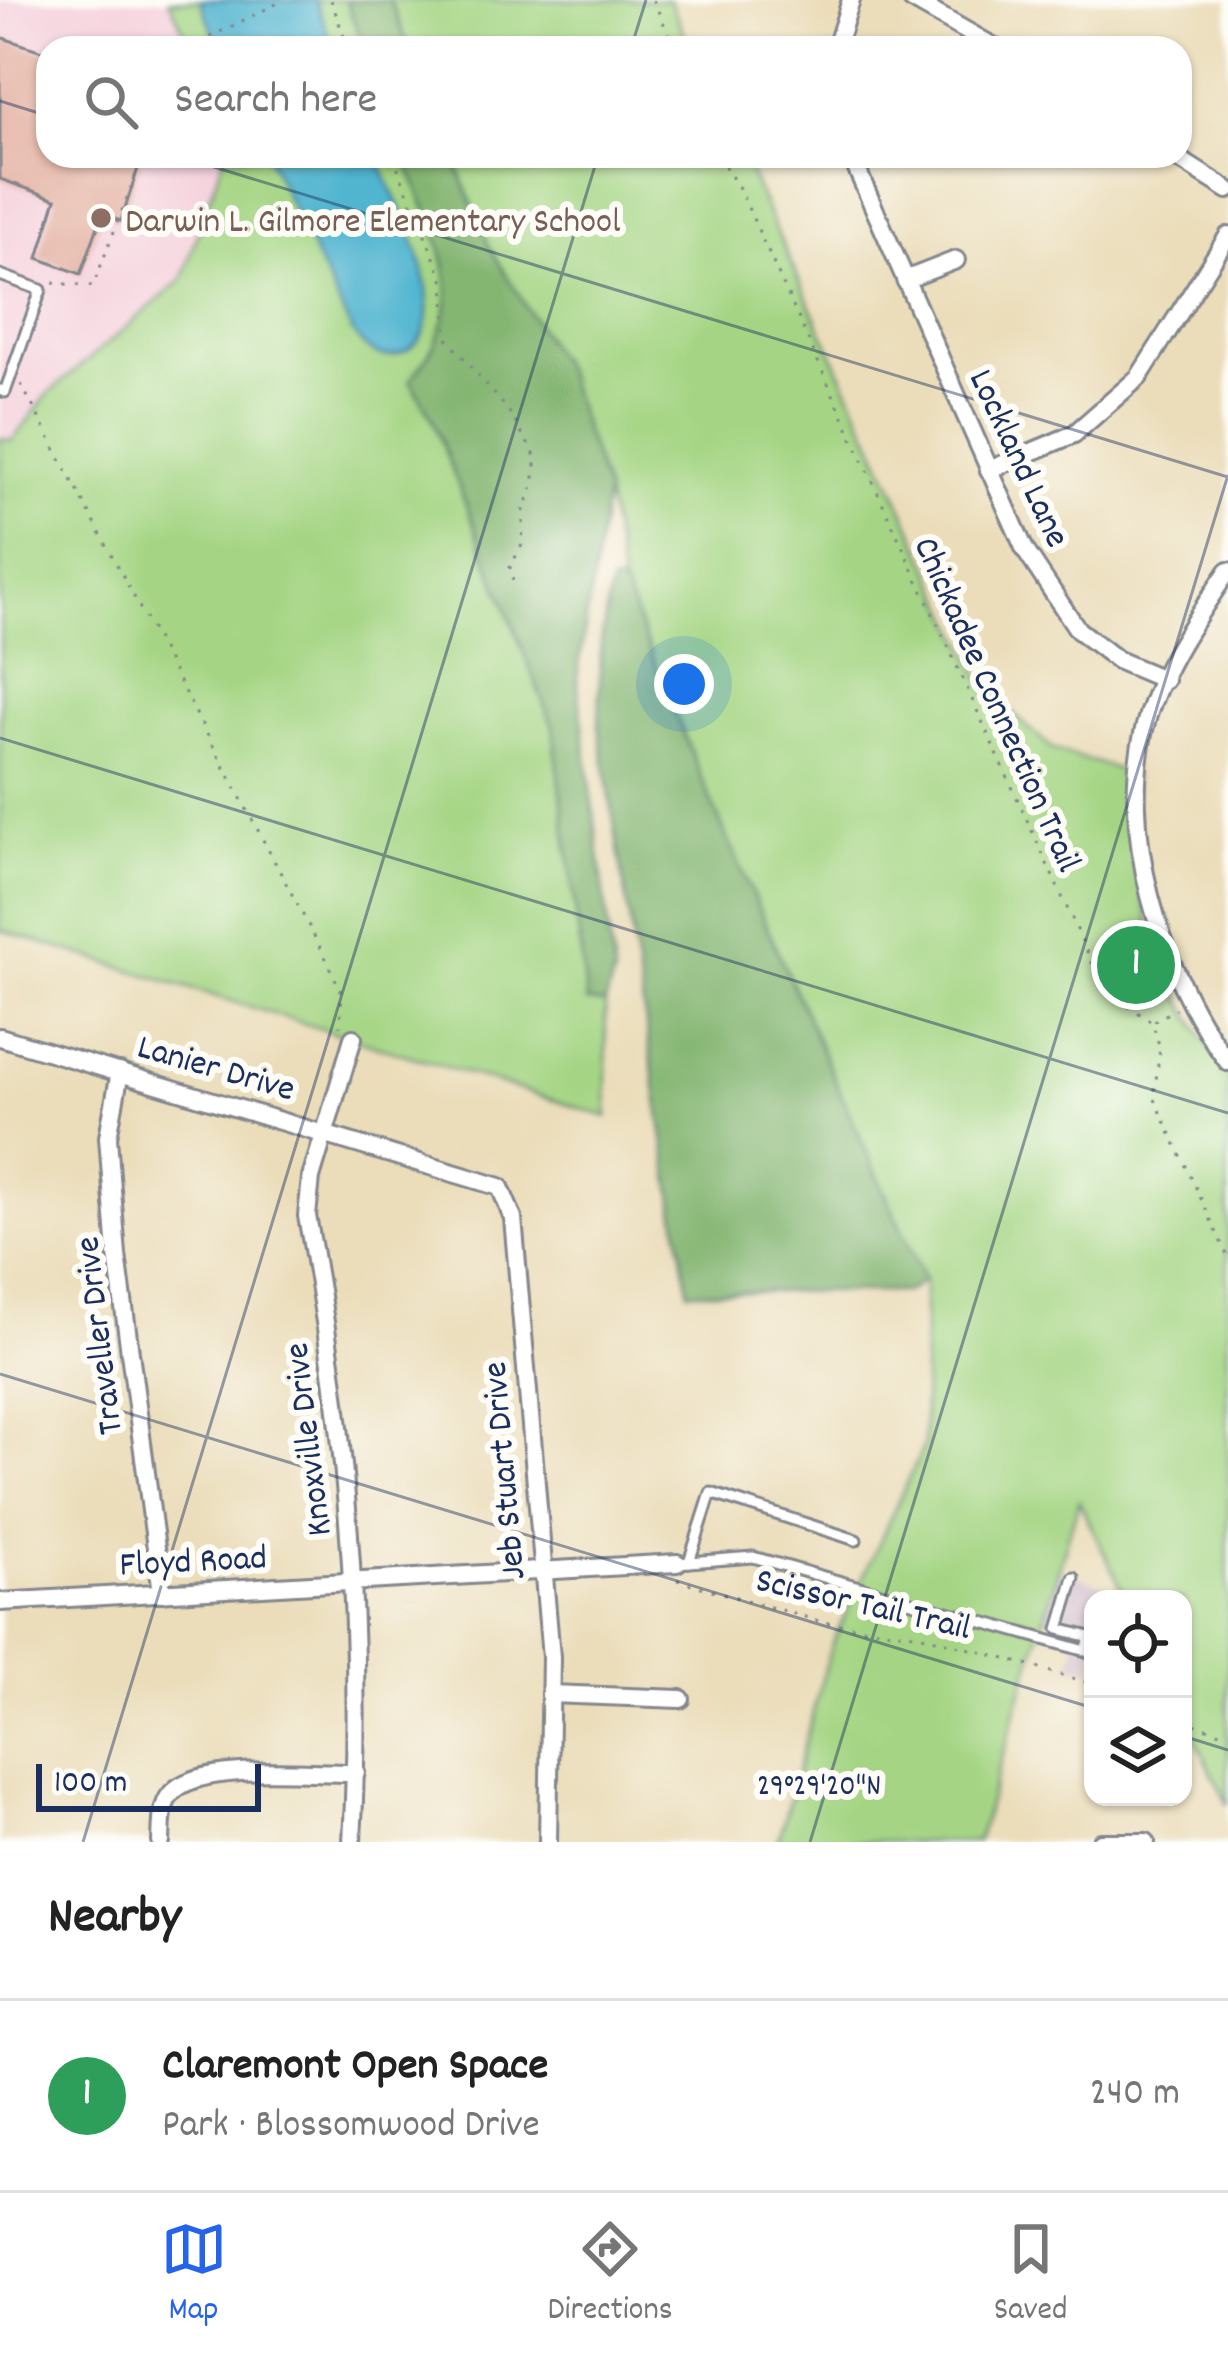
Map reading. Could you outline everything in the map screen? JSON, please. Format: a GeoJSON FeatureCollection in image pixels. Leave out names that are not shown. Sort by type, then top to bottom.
{"type":"FeatureCollection","features":[{"type":"Feature","properties":{"kind":"street"},"geometry":{"type":"LineString","coordinates":[[840,36],[850,0]]}},
{"type":"Feature","properties":{"kind":"street"},"geometry":{"type":"LineString","coordinates":[[912,0],[975,36]]}},
{"type":"Feature","properties":{"kind":"street"},"geometry":{"type":"LineString","coordinates":[[1192,167],[1228,190]]}},
{"type":"Feature","properties":{"kind":"street","name":"Lockland Lane"},"geometry":{"type":"LineString","coordinates":[[856,168],[1025,550],[1078,630],[1117,660],[1165,680]]}},
{"type":"Feature","properties":{"kind":"street"},"geometry":{"type":"LineString","coordinates":[[989,470],[1074,434],[1139,377],[1228,236]]}},
{"type":"Feature","properties":{"kind":"street"},"geometry":{"type":"LineString","coordinates":[[905,280],[956,260]]}},
{"type":"Feature","properties":{"kind":"street"},"geometry":{"type":"LineString","coordinates":[[1228,571],[1192,622],[1148,716],[1137,805],[1156,927],[1228,1062]]}},
{"type":"Feature","properties":{"kind":"street","name":"Knoxville Drive"},"geometry":{"type":"LineString","coordinates":[[345,1036],[307,1216],[334,1379],[353,1580],[360,1691],[352,1842]]}},
{"type":"Feature","properties":{"kind":"street","name":"Lanier Drive"},"geometry":{"type":"LineString","coordinates":[[0,1037],[415,1157]]}},
{"type":"Feature","properties":{"kind":"street","name":"Traveller Drive"},"geometry":{"type":"LineString","coordinates":[[120,1072],[108,1137],[117,1256],[162,1593]]}},
{"type":"Feature","properties":{"kind":"street","name":"Jeb Stuart Drive"},"geometry":{"type":"LineString","coordinates":[[415,1157],[500,1186],[513,1218],[544,1568],[550,1694],[548,1842]]}},
{"type":"Feature","properties":{"kind":"street","name":"Floyd Road"},"geometry":{"type":"LineString","coordinates":[[0,1602],[544,1568],[677,1567]]}},
{"type":"Feature","properties":{"kind":"street"},"geometry":{"type":"LineString","coordinates":[[550,1694],[681,1699]]}},
{"type":"Feature","properties":{"kind":"street"},"geometry":{"type":"LineString","coordinates":[[161,1842],[162,1809],[174,1790],[202,1775],[356,1773]]}},
{"type":"Feature","properties":{"kind":"street"},"geometry":{"type":"LineString","coordinates":[[1101,1842],[1146,1842]]}},
{"type":"Feature","properties":{"kind":"lane"},"geometry":{"type":"LineString","coordinates":[[0,275],[45,291],[5,392],[0,390]]}},
{"type":"Feature","properties":{"kind":"lane"},"geometry":{"type":"LineString","coordinates":[[677,1567],[711,1493],[856,1540]]}},
{"type":"Feature","properties":{"kind":"lane"},"geometry":{"type":"LineString","coordinates":[[677,1567],[753,1557],[1084,1650]]}},
{"type":"Feature","properties":{"kind":"lane"},"geometry":{"type":"LineString","coordinates":[[1074,1578],[1059,1629],[1084,1635]]}},
{"type":"Feature","properties":{"kind":"path"},"geometry":{"type":"LineString","coordinates":[[213,36],[284,0]]}},
{"type":"Feature","properties":{"kind":"path"},"geometry":{"type":"LineString","coordinates":[[331,0],[344,36]]}},
{"type":"Feature","properties":{"kind":"path"},"geometry":{"type":"LineString","coordinates":[[653,0],[669,36]]}},
{"type":"Feature","properties":{"kind":"path"},"geometry":{"type":"LineString","coordinates":[[45,291],[54,280],[93,286],[138,168]]}},
{"type":"Feature","properties":{"kind":"path"},"geometry":{"type":"LineString","coordinates":[[398,168],[444,282],[448,338],[508,410],[537,459],[524,506],[522,545],[510,567],[513,582]]}},
{"type":"Feature","properties":{"kind":"path","name":"Chickadee Connection Trail"},"geometry":{"type":"LineString","coordinates":[[726,168],[1105,991],[1152,1022]]}},
{"type":"Feature","properties":{"kind":"path"},"geometry":{"type":"LineString","coordinates":[[27,367],[21,385],[330,966],[342,995],[345,1036]]}},
{"type":"Feature","properties":{"kind":"path"},"geometry":{"type":"LineString","coordinates":[[1176,1009],[1152,1022],[1160,1048],[1154,1096],[1228,1257]]}},
{"type":"Feature","properties":{"kind":"path","name":"Scissor Tail Trail"},"geometry":{"type":"LineString","coordinates":[[677,1567],[822,1622],[922,1635],[1084,1681]]}},
{"type":"Feature","properties":{"kind":"path"},"geometry":{"type":"LineString","coordinates":[[1192,1723],[1228,1734]]}},
{"type":"Feature","properties":{"kind":"shaded area","name":"Darwin L. Gilmore Elementary School"},"geometry":{"type":"Polygon","coordinates":[[[0,0],[169,0],[186,36],[36,36],[36,168],[220,168],[182,280],[49,393],[11,441],[0,438],[0,0]]]}},
{"type":"Feature","properties":{"kind":"shaded area"},"geometry":{"type":"Polygon","coordinates":[[[1054,1568],[1117,1590],[1084,1590],[1084,1668],[1071,1664],[1077,1641],[1051,1633],[1054,1621],[1041,1617],[1054,1568]]]}},
{"type":"Feature","properties":{"kind":"green space"},"geometry":{"type":"Polygon","coordinates":[[[169,0],[346,0],[360,36],[186,36],[169,0]]]}},
{"type":"Feature","properties":{"kind":"green space"},"geometry":{"type":"Polygon","coordinates":[[[346,0],[390,0],[404,36],[360,36],[346,0]]]}},
{"type":"Feature","properties":{"kind":"green space"},"geometry":{"type":"Polygon","coordinates":[[[390,0],[669,0],[686,36],[404,36],[390,0]]]}},
{"type":"Feature","properties":{"kind":"green space"},"geometry":{"type":"Polygon","coordinates":[[[220,168],[410,168],[439,244],[448,296],[432,350],[411,380],[432,418],[553,727],[587,1001],[605,1004],[608,1117],[0,930],[0,438],[12,441],[49,393],[182,280],[220,168]]]}},
{"type":"Feature","properties":{"kind":"green space"},"geometry":{"type":"Polygon","coordinates":[[[410,168],[458,168],[489,246],[564,370],[606,493],[577,678],[614,974],[605,1004],[587,1002],[553,727],[432,418],[410,380],[443,322],[448,296],[440,245],[410,168]]]}},
{"type":"Feature","properties":{"kind":"green space"},"geometry":{"type":"Polygon","coordinates":[[[458,168],[747,168],[986,690],[1054,750],[1133,774],[1137,860],[1152,933],[1182,1001],[1228,1074],[1228,1805],[1192,1731],[1192,1590],[1123,1590],[1079,1501],[977,1842],[778,1842],[831,1646],[924,1446],[924,1281],[713,806],[622,583],[606,493],[564,370],[489,246],[458,168]]]}},
{"type":"Feature","properties":{"kind":"green space"},"geometry":{"type":"Polygon","coordinates":[[[622,583],[713,806],[924,1281],[906,1292],[688,1291],[599,727],[601,642],[611,584],[622,583]]]}},
{"type":"Feature","properties":{"kind":"water"},"geometry":{"type":"Polygon","coordinates":[[[200,0],[315,0],[329,36],[215,36],[200,0]]]}},
{"type":"Feature","properties":{"kind":"water"},"geometry":{"type":"Polygon","coordinates":[[[273,168],[382,168],[421,261],[427,318],[419,340],[399,354],[372,352],[352,332],[273,168]]]}},
{"type":"Feature","properties":{"kind":"building"},"geometry":{"type":"Polygon","coordinates":[[[0,37],[36,49],[36,168],[138,168],[121,221],[102,215],[81,274],[38,258],[56,199],[0,179],[0,37]]]}},
{"type":"Feature","properties":{"kind":"place","name":"Darwin L. Gilmore Elementary School"},"geometry":{"type":"Point","coordinates":[101,218]}},
{"type":"Feature","properties":{"kind":"place","name":"Claremont Open Space"},"geometry":{"type":"Point","coordinates":[1136,965]}}]}
